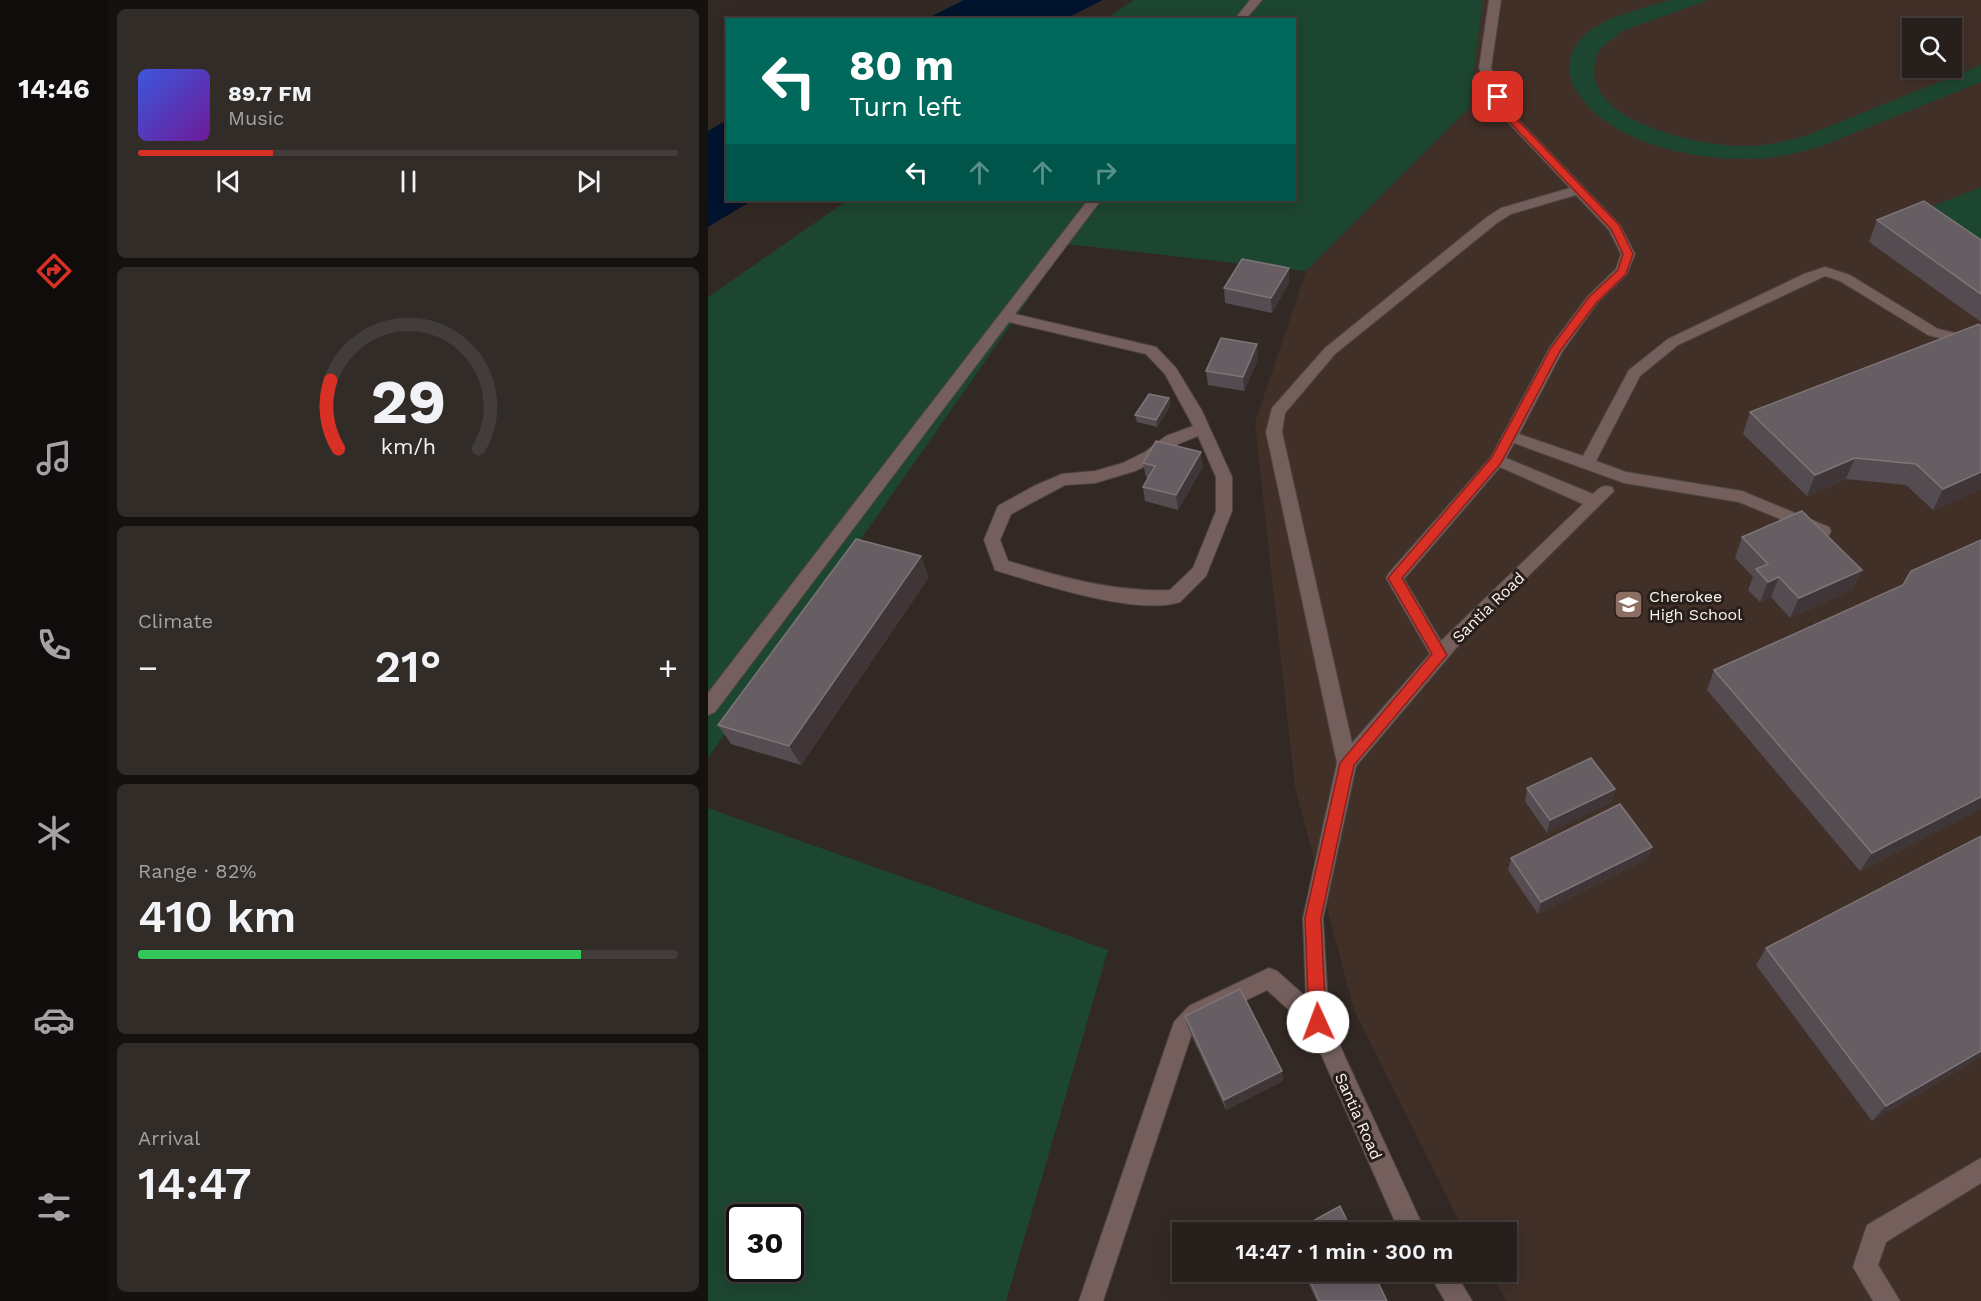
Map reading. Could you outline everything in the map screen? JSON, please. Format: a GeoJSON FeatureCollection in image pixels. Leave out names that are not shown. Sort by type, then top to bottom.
{"type":"FeatureCollection","features":[{"type":"Feature","properties":{"kind":"street"},"geometry":{"type":"LineString","coordinates":[[1241,18],[1256,0]]}},
{"type":"Feature","properties":{"kind":"street"},"geometry":{"type":"LineString","coordinates":[[1440,655],[1395,578],[1497,460],[1555,350],[1593,299],[1622,271],[1628,254],[1615,228],[1505,112],[1485,68],[1496,0]]}},
{"type":"Feature","properties":{"kind":"street"},"geometry":{"type":"LineString","coordinates":[[1347,763],[1274,432],[1277,412],[1330,351],[1492,220],[1506,211],[1579,190]]}},
{"type":"Feature","properties":{"kind":"street"},"geometry":{"type":"LineString","coordinates":[[708,707],[1093,201]]}},
{"type":"Feature","properties":{"kind":"street"},"geometry":{"type":"LineString","coordinates":[[1587,464],[1634,373],[1673,342],[1825,271],[1845,278],[1933,332],[1981,344]]}},
{"type":"Feature","properties":{"kind":"street"},"geometry":{"type":"LineString","coordinates":[[1005,316],[1151,350],[1171,371],[1202,429],[1224,477],[1224,511],[1200,571],[1174,597],[1142,599],[1071,587],[1001,565],[992,540],[1004,510],[1040,489],[1062,480],[1095,477],[1129,466],[1151,456],[1172,440],[1202,429]]}},
{"type":"Feature","properties":{"kind":"street"},"geometry":{"type":"LineString","coordinates":[[1509,436],[1623,477],[1742,497],[1823,531]]}},
{"type":"Feature","properties":{"kind":"street","name":"Santia Road"},"geometry":{"type":"LineString","coordinates":[[1407,1222],[1318,1022],[1313,918],[1347,763],[1440,655],[1601,497],[1497,460]]}},
{"type":"Feature","properties":{"kind":"street"},"geometry":{"type":"LineString","coordinates":[[1091,1301],[1182,1030],[1197,1013],[1269,978],[1318,1022]]}},
{"type":"Feature","properties":{"kind":"street"},"geometry":{"type":"LineString","coordinates":[[1888,1301],[1865,1267],[1876,1234],[1981,1170]]}},
{"type":"Feature","properties":{"kind":"street"},"geometry":{"type":"LineString","coordinates":[[1447,1282],[1460,1301]]}},
{"type":"Feature","properties":{"kind":"shaded area","name":"Cherokee High School"},"geometry":{"type":"Polygon","coordinates":[[[1483,0],[1981,0],[1981,1301],[1507,1301],[1495,1282],[1517,1282],[1517,1222],[1460,1222],[1354,1010],[1295,787],[1255,423],[1306,271],[1469,108],[1483,0]]]}},
{"type":"Feature","properties":{"kind":"green space"},"geometry":{"type":"Polygon","coordinates":[[[1134,0],[1483,0],[1469,108],[1306,271],[1067,244],[708,758],[708,297],[847,201],[1296,201],[1296,18],[1107,18],[1134,0]]]}},
{"type":"Feature","properties":{"kind":"green space"},"geometry":{"type":"Polygon","coordinates":[[[1670,0],[1709,0],[1622,31],[1599,50],[1594,72],[1599,90],[1611,105],[1629,117],[1674,135],[1698,141],[1736,146],[1773,144],[1808,135],[1949,78],[1962,78],[1962,73],[1981,65],[1981,82],[1822,146],[1789,155],[1744,159],[1691,154],[1663,148],[1614,127],[1593,111],[1574,87],[1570,75],[1570,63],[1576,45],[1594,28],[1619,16],[1670,0]]]}},
{"type":"Feature","properties":{"kind":"green space"},"geometry":{"type":"Polygon","coordinates":[[[1981,187],[1981,247],[1925,209],[1981,187]]]}},
{"type":"Feature","properties":{"kind":"green space"},"geometry":{"type":"Polygon","coordinates":[[[708,808],[1108,950],[1006,1301],[708,1301],[708,808]]]}},
{"type":"Feature","properties":{"kind":"water"},"geometry":{"type":"Polygon","coordinates":[[[964,0],[1103,0],[1067,18],[928,18],[964,0]]]}},
{"type":"Feature","properties":{"kind":"water"},"geometry":{"type":"Polygon","coordinates":[[[726,121],[726,201],[751,201],[708,227],[708,131],[726,121]]]}},
{"type":"Feature","properties":{"kind":"building"},"geometry":{"type":"Polygon","coordinates":[[[1924,201],[1981,240],[1981,294],[1877,220],[1924,201]]]}},
{"type":"Feature","properties":{"kind":"building"},"geometry":{"type":"Polygon","coordinates":[[[1242,259],[1289,268],[1271,298],[1224,288],[1242,259]]]}},
{"type":"Feature","properties":{"kind":"building"},"geometry":{"type":"Polygon","coordinates":[[[1979,324],[1981,326],[1981,472],[1943,489],[1916,464],[1855,458],[1815,475],[1750,412],[1979,324]]]}},
{"type":"Feature","properties":{"kind":"building"},"geometry":{"type":"Polygon","coordinates":[[[1221,338],[1257,344],[1243,377],[1206,371],[1221,338]]]}},
{"type":"Feature","properties":{"kind":"building"},"geometry":{"type":"Polygon","coordinates":[[[1149,394],[1169,398],[1156,420],[1135,415],[1149,394]]]}},
{"type":"Feature","properties":{"kind":"building"},"geometry":{"type":"Polygon","coordinates":[[[1156,441],[1201,452],[1176,495],[1143,487],[1155,466],[1143,463],[1156,441]]]}},
{"type":"Feature","properties":{"kind":"building"},"geometry":{"type":"Polygon","coordinates":[[[1802,511],[1862,570],[1799,598],[1779,577],[1768,582],[1756,569],[1768,564],[1742,537],[1802,511]]]}},
{"type":"Feature","properties":{"kind":"building"},"geometry":{"type":"Polygon","coordinates":[[[856,539],[921,556],[789,746],[718,725],[856,539]]]}},
{"type":"Feature","properties":{"kind":"building"},"geometry":{"type":"Polygon","coordinates":[[[1981,540],[1981,797],[1872,853],[1714,670],[1903,585],[1911,571],[1981,540]]]}},
{"type":"Feature","properties":{"kind":"building"},"geometry":{"type":"Polygon","coordinates":[[[1591,758],[1615,789],[1550,820],[1527,788],[1591,758]]]}},
{"type":"Feature","properties":{"kind":"building"},"geometry":{"type":"Polygon","coordinates":[[[1620,804],[1652,847],[1541,902],[1511,858],[1620,804]]]}},
{"type":"Feature","properties":{"kind":"building"},"geometry":{"type":"Polygon","coordinates":[[[1981,836],[1981,1051],[1886,1106],[1766,948],[1981,836]]]}},
{"type":"Feature","properties":{"kind":"building"},"geometry":{"type":"Polygon","coordinates":[[[1240,989],[1282,1071],[1224,1100],[1185,1016],[1240,989]]]}},
{"type":"Feature","properties":{"kind":"building"},"geometry":{"type":"Polygon","coordinates":[[[1340,1206],[1348,1222],[1311,1222],[1340,1206]]]}},
{"type":"Feature","properties":{"kind":"building"},"geometry":{"type":"Polygon","coordinates":[[[1310,1282],[1378,1282],[1387,1301],[1319,1301],[1310,1282]]]}},
{"type":"Feature","properties":{"kind":"place","name":"Cherokee High School"},"geometry":{"type":"Point","coordinates":[1628,605]}},
{"type":"Feature","properties":{"kind":"route"},"geometry":{"type":"LineString","coordinates":[[1318,1022],[1313,918],[1347,763],[1440,655],[1395,578],[1497,460],[1555,350],[1593,299],[1622,271],[1628,254],[1615,228],[1505,112],[1498,97]]}}]}
